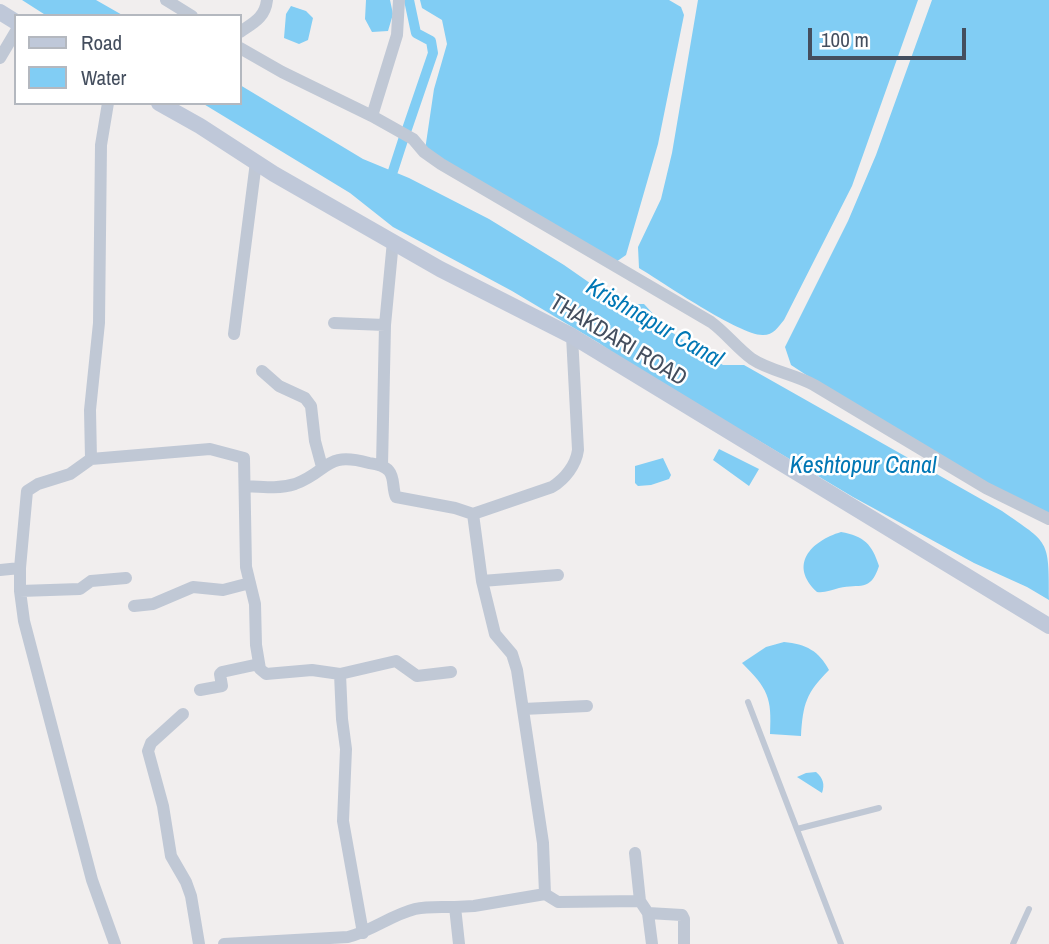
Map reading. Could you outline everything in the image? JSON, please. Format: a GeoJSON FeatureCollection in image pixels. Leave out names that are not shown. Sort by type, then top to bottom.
{"type":"FeatureCollection","features":[{"type":"Feature","properties":{"kind":"street"},"geometry":{"type":"LineString","coordinates":[[166,0],[189,14]]}},
{"type":"Feature","properties":{"kind":"street"},"geometry":{"type":"LineString","coordinates":[[242,31],[261,18],[267,0]]}},
{"type":"Feature","properties":{"kind":"street"},"geometry":{"type":"LineString","coordinates":[[372,116],[397,35],[399,0]]}},
{"type":"Feature","properties":{"kind":"street"},"geometry":{"type":"LineString","coordinates":[[0,58],[14,34]]}},
{"type":"Feature","properties":{"kind":"street"},"geometry":{"type":"LineString","coordinates":[[242,49],[413,139],[440,164],[711,322],[753,360],[814,385],[986,488],[1049,519]]}},
{"type":"Feature","properties":{"kind":"street"},"geometry":{"type":"LineString","coordinates":[[91,459],[90,410],[99,323],[101,145],[108,105]]}},
{"type":"Feature","properties":{"kind":"street","name":"THAKDARI ROAD"},"geometry":{"type":"LineString","coordinates":[[163,105],[440,269],[572,336],[1049,626]]}},
{"type":"Feature","properties":{"kind":"street"},"geometry":{"type":"LineString","coordinates":[[234,334],[256,162]]}},
{"type":"Feature","properties":{"kind":"street"},"geometry":{"type":"LineString","coordinates":[[382,466],[384,325],[393,241]]}},
{"type":"Feature","properties":{"kind":"street"},"geometry":{"type":"LineString","coordinates":[[334,323],[384,325]]}},
{"type":"Feature","properties":{"kind":"street"},"geometry":{"type":"LineString","coordinates":[[246,486],[278,488],[289,485],[342,458],[382,466],[391,476],[396,497],[473,514],[552,487],[560,482],[574,463],[578,450],[572,336]]}},
{"type":"Feature","properties":{"kind":"street"},"geometry":{"type":"LineString","coordinates":[[262,371],[279,386],[304,398],[311,406],[315,441],[322,467]]}},
{"type":"Feature","properties":{"kind":"street"},"geometry":{"type":"LineString","coordinates":[[115,944],[92,880],[24,621],[20,568],[27,491],[38,484],[70,474],[91,459],[210,449],[244,458],[246,555],[255,604],[256,645],[262,673],[312,670],[340,674],[396,661],[417,676],[451,673]]}},
{"type":"Feature","properties":{"kind":"street"},"geometry":{"type":"LineString","coordinates":[[473,514],[482,581],[495,634],[513,657],[523,709],[543,843],[545,894]]}},
{"type":"Feature","properties":{"kind":"street"},"geometry":{"type":"LineString","coordinates":[[0,570],[20,568]]}},
{"type":"Feature","properties":{"kind":"street"},"geometry":{"type":"LineString","coordinates":[[482,581],[558,575]]}},
{"type":"Feature","properties":{"kind":"street"},"geometry":{"type":"LineString","coordinates":[[20,591],[80,589],[91,581],[126,578]]}},
{"type":"Feature","properties":{"kind":"street"},"geometry":{"type":"LineString","coordinates":[[134,606],[153,604],[193,587],[223,590],[250,583]]}},
{"type":"Feature","properties":{"kind":"street"},"geometry":{"type":"LineString","coordinates":[[200,690],[222,686],[222,673],[259,664]]}},
{"type":"Feature","properties":{"kind":"street"},"geometry":{"type":"LineString","coordinates":[[340,674],[346,749],[343,821],[363,933]]}},
{"type":"Feature","properties":{"kind":"street"},"geometry":{"type":"LineString","coordinates":[[523,709],[587,706]]}},
{"type":"Feature","properties":{"kind":"street"},"geometry":{"type":"LineString","coordinates":[[183,715],[151,743],[148,751],[163,806],[171,856],[191,896],[198,944]]}},
{"type":"Feature","properties":{"kind":"street"},"geometry":{"type":"LineString","coordinates":[[635,853],[640,901],[648,913],[652,944]]}},
{"type":"Feature","properties":{"kind":"street"},"geometry":{"type":"LineString","coordinates":[[224,944],[348,937],[363,933],[413,909],[497,903],[545,894],[558,902],[640,901]]}},
{"type":"Feature","properties":{"kind":"street"},"geometry":{"type":"LineString","coordinates":[[455,906],[459,944]]}},
{"type":"Feature","properties":{"kind":"street"},"geometry":{"type":"LineString","coordinates":[[648,913],[682,915],[684,944]]}},
{"type":"Feature","properties":{"kind":"lane"},"geometry":{"type":"LineString","coordinates":[[748,702],[841,944]]}},
{"type":"Feature","properties":{"kind":"lane"},"geometry":{"type":"LineString","coordinates":[[797,829],[879,808]]}},
{"type":"Feature","properties":{"kind":"lane"},"geometry":{"type":"LineString","coordinates":[[1013,944],[1029,909]]}},
{"type":"Feature","properties":{"kind":"water"},"geometry":{"type":"Polygon","coordinates":[[[22,0],[96,0],[120,14],[44,14],[22,0]]]}},
{"type":"Feature","properties":{"kind":"water"},"geometry":{"type":"Polygon","coordinates":[[[366,0],[390,0],[393,14],[388,31],[372,32],[365,19],[366,0]]]}},
{"type":"Feature","properties":{"kind":"water"},"geometry":{"type":"Polygon","coordinates":[[[420,0],[669,0],[681,7],[684,15],[658,144],[626,255],[616,262],[425,150],[434,89],[447,44],[442,20],[422,8],[420,0]]]}},
{"type":"Feature","properties":{"kind":"water"},"geometry":{"type":"Polygon","coordinates":[[[698,0],[918,0],[852,186],[784,320],[767,335],[752,333],[720,318],[639,268],[638,247],[661,199],[672,153],[698,0]]]}},
{"type":"Feature","properties":{"kind":"water"},"geometry":{"type":"Polygon","coordinates":[[[932,0],[1049,0],[1049,514],[963,471],[817,382],[791,365],[785,347],[848,221],[876,155],[932,0]]]}},
{"type":"Feature","properties":{"kind":"water"},"geometry":{"type":"Polygon","coordinates":[[[291,6],[306,11],[313,18],[308,40],[299,44],[284,38],[286,14],[291,6]]]}},
{"type":"Feature","properties":{"kind":"water","name":"Keshtopur Canal"},"geometry":{"type":"Polygon","coordinates":[[[242,86],[363,159],[409,178],[489,219],[564,265],[620,304],[644,304],[668,330],[723,365],[744,365],[1002,511],[1038,537],[1043,545],[1047,553],[1049,600],[974,563],[853,497],[756,439],[659,386],[599,343],[512,291],[393,227],[350,193],[205,105],[242,105],[242,86]]]}},
{"type":"Feature","properties":{"kind":"water"},"geometry":{"type":"Polygon","coordinates":[[[719,449],[759,469],[749,486],[713,460],[719,449]]]}},
{"type":"Feature","properties":{"kind":"water"},"geometry":{"type":"Polygon","coordinates":[[[663,458],[671,475],[669,479],[651,485],[638,486],[635,483],[635,466],[663,458]]]}},
{"type":"Feature","properties":{"kind":"water"},"geometry":{"type":"Polygon","coordinates":[[[841,532],[866,542],[879,566],[876,574],[868,584],[817,592],[804,572],[807,555],[821,541],[841,532]]]}},
{"type":"Feature","properties":{"kind":"water"},"geometry":{"type":"Polygon","coordinates":[[[784,642],[811,650],[829,670],[807,700],[801,736],[770,734],[770,711],[766,694],[758,680],[742,663],[766,647],[784,642]]]}},
{"type":"Feature","properties":{"kind":"water"},"geometry":{"type":"Polygon","coordinates":[[[816,772],[823,781],[822,793],[797,777],[816,772]]]}},
{"type":"Feature","properties":{"kind":"waterway"},"geometry":{"type":"LineString","coordinates":[[407,129],[433,53],[431,41],[416,33],[409,0]]}},
{"type":"Feature","properties":{"kind":"waterway"},"geometry":{"type":"LineString","coordinates":[[393,171],[404,137]]}},
{"type":"Feature","properties":{"kind":"water label","name":"Krishnapur Canal"},"geometry":{"type":"Point","coordinates":[654,324]}}]}
